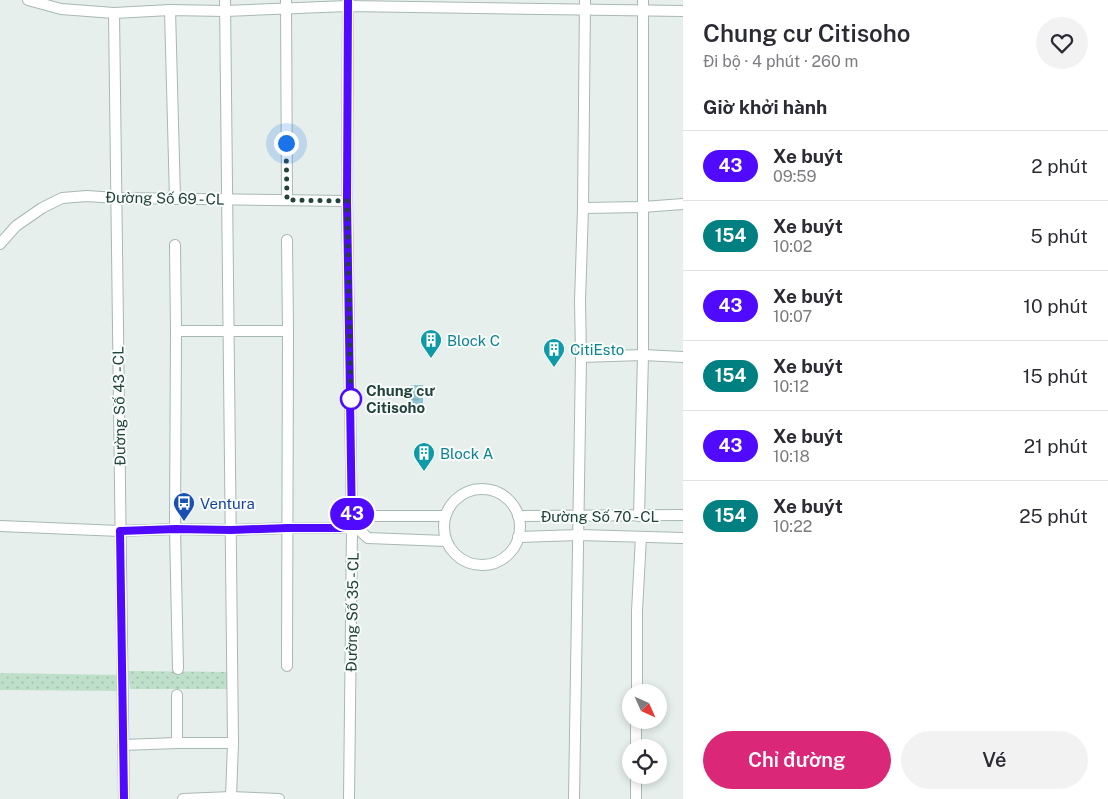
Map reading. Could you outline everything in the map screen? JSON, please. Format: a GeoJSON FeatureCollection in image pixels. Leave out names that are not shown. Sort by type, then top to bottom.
{"type":"FeatureCollection","features":[{"type":"Feature","properties":{"kind":"street"},"geometry":{"type":"LineString","coordinates":[[28,0],[61,9],[114,13],[225,5],[348,3],[643,5],[683,11]]}},
{"type":"Feature","properties":{"kind":"street","name":"Đường Số 35 - CL"},"geometry":{"type":"LineString","coordinates":[[348,3],[347,201],[355,528],[349,799]]}},
{"type":"Feature","properties":{"kind":"street"},"geometry":{"type":"LineString","coordinates":[[286,4],[287,200]]}},
{"type":"Feature","properties":{"kind":"street"},"geometry":{"type":"LineString","coordinates":[[225,5],[233,743],[231,798]]}},
{"type":"Feature","properties":{"kind":"street"},"geometry":{"type":"LineString","coordinates":[[574,799],[579,536],[584,5]]}},
{"type":"Feature","properties":{"kind":"street"},"geometry":{"type":"LineString","coordinates":[[639,516],[642,356],[643,5]]}},
{"type":"Feature","properties":{"kind":"street"},"geometry":{"type":"LineString","coordinates":[[170,10],[174,199]]}},
{"type":"Feature","properties":{"kind":"street","name":"Đường Số 43 - CL"},"geometry":{"type":"LineString","coordinates":[[114,13],[124,799]]}},
{"type":"Feature","properties":{"kind":"street","name":"Đường Số 69 - CL"},"geometry":{"type":"LineString","coordinates":[[0,244],[16,226],[42,208],[62,198],[87,196],[347,201]]}},
{"type":"Feature","properties":{"kind":"street"},"geometry":{"type":"LineString","coordinates":[[583,208],[643,208],[683,204]]}},
{"type":"Feature","properties":{"kind":"street"},"geometry":{"type":"LineString","coordinates":[[287,240],[287,666]]}},
{"type":"Feature","properties":{"kind":"street"},"geometry":{"type":"LineString","coordinates":[[175,245],[178,669]]}},
{"type":"Feature","properties":{"kind":"street"},"geometry":{"type":"LineString","coordinates":[[176,331],[288,331]]}},
{"type":"Feature","properties":{"kind":"street"},"geometry":{"type":"LineString","coordinates":[[581,357],[683,357]]}},
{"type":"Feature","properties":{"kind":"street"},"geometry":{"type":"LineString","coordinates":[[482,489],[494,491],[513,505],[518,516],[520,528],[518,537],[511,551],[501,560],[489,564],[476,565],[463,561],[453,553],[446,542],[445,516],[451,505],[459,497],[470,491],[482,489]]}},
{"type":"Feature","properties":{"kind":"street","name":"Đường Số 70 - CL"},"geometry":{"type":"LineString","coordinates":[[518,516],[683,515]]}},
{"type":"Feature","properties":{"kind":"street"},"geometry":{"type":"LineString","coordinates":[[355,528],[370,516],[445,516]]}},
{"type":"Feature","properties":{"kind":"street"},"geometry":{"type":"LineString","coordinates":[[0,526],[120,531],[355,528],[368,538],[446,542]]}},
{"type":"Feature","properties":{"kind":"street","name":"Đường Số 70 - CL"},"geometry":{"type":"LineString","coordinates":[[518,537],[683,538]]}},
{"type":"Feature","properties":{"kind":"street"},"geometry":{"type":"LineString","coordinates":[[637,684],[637,611],[641,537]]}},
{"type":"Feature","properties":{"kind":"street"},"geometry":{"type":"LineString","coordinates":[[177,695],[177,743]]}},
{"type":"Feature","properties":{"kind":"street"},"geometry":{"type":"LineString","coordinates":[[123,745],[233,743]]}},
{"type":"Feature","properties":{"kind":"street"},"geometry":{"type":"LineString","coordinates":[[636,784],[636,799]]}},
{"type":"Feature","properties":{"kind":"street"},"geometry":{"type":"LineString","coordinates":[[183,799],[279,799]]}},
{"type":"Feature","properties":{"kind":"green space"},"geometry":{"type":"Polygon","coordinates":[[[128,671],[229,672],[229,689],[130,689],[128,671]]]}},
{"type":"Feature","properties":{"kind":"green space"},"geometry":{"type":"Polygon","coordinates":[[[0,673],[119,675],[119,691],[0,690],[0,673]]]}},
{"type":"Feature","properties":{"kind":"water"},"geometry":{"type":"Polygon","coordinates":[[[411,385],[423,385],[423,412],[411,412],[411,385]]]}},
{"type":"Feature","properties":{"kind":"bus line","name":"43"},"geometry":{"type":"LineString","coordinates":[[124,799],[120,531],[352,528],[347,201],[348,0]]}},
{"type":"Feature","properties":{"kind":"place","name":"Block C"},"geometry":{"type":"Point","coordinates":[431,359]}},
{"type":"Feature","properties":{"kind":"place","name":"CitiEsto"},"geometry":{"type":"Point","coordinates":[554,368]}},
{"type":"Feature","properties":{"kind":"place","name":"Chung cư Citisoho"},"geometry":{"type":"Point","coordinates":[351,399]}},
{"type":"Feature","properties":{"kind":"place","name":"Block A"},"geometry":{"type":"Point","coordinates":[424,472]}},
{"type":"Feature","properties":{"kind":"place","name":"Ventura"},"geometry":{"type":"Point","coordinates":[184,522]}},
{"type":"Feature","properties":{"kind":"route"},"geometry":{"type":"LineString","coordinates":[[286,143],[287,200],[347,201],[351,399]]}}]}
